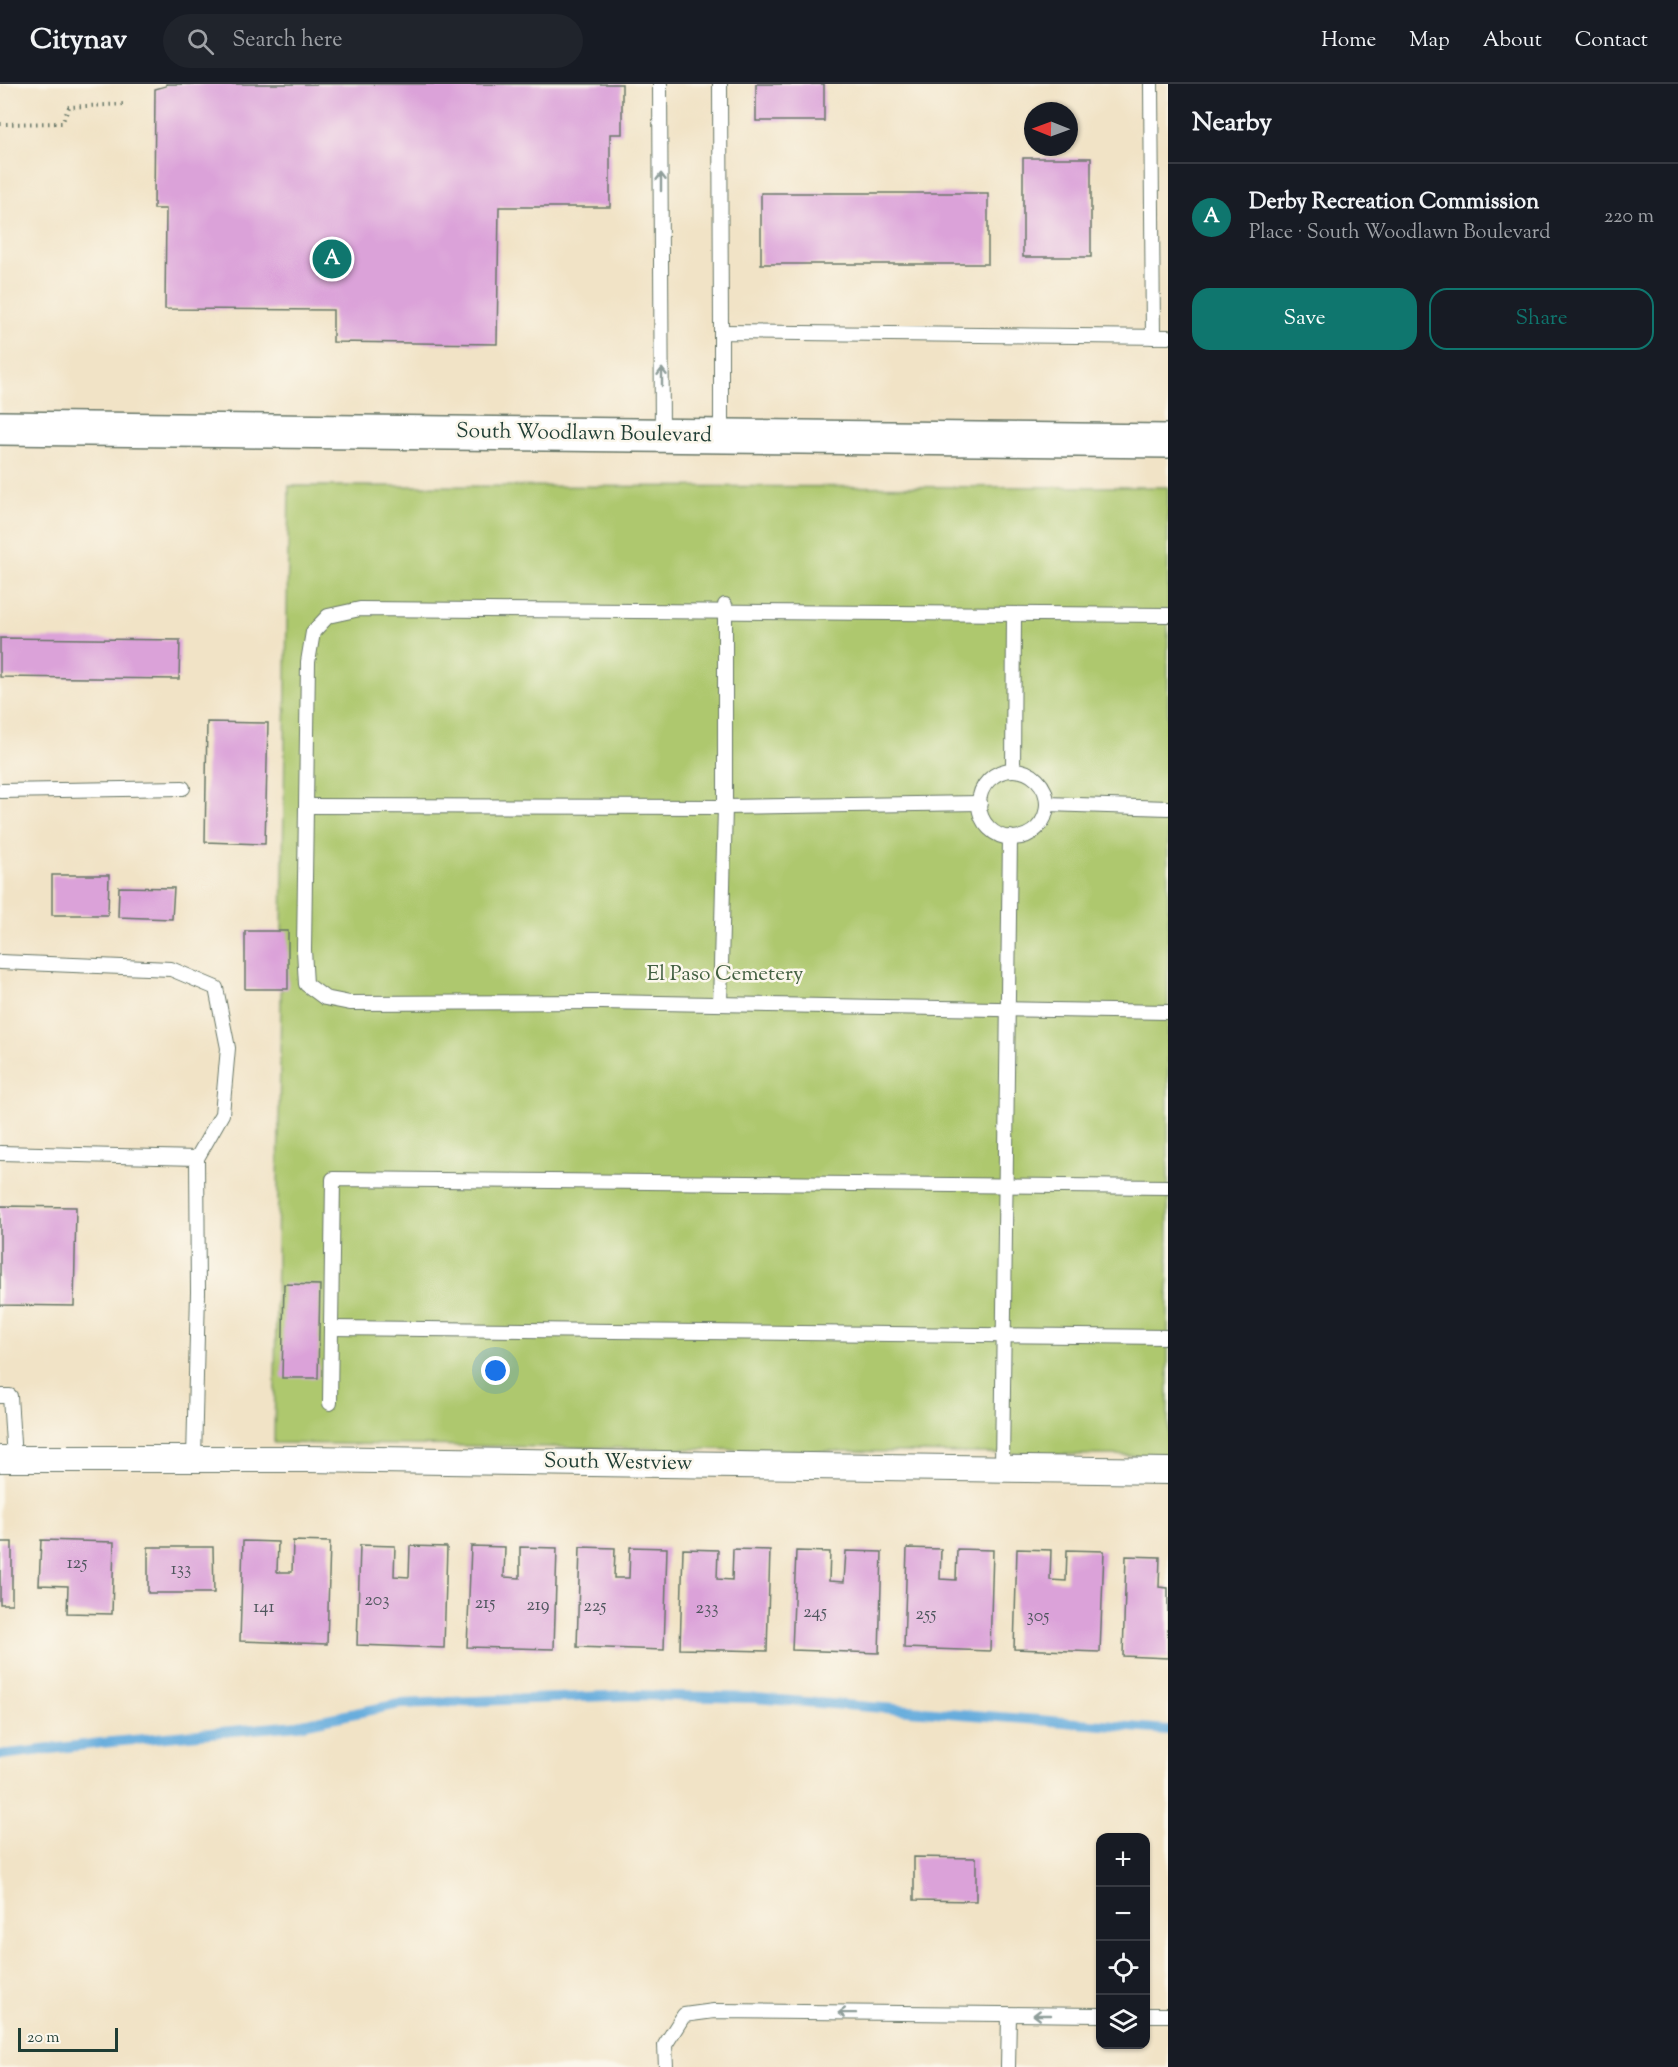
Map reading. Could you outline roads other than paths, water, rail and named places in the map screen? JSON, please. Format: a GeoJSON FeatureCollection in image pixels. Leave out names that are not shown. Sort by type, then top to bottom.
{"type":"FeatureCollection","features":[{"type":"Feature","properties":{"kind":"street","name":"South Woodlawn Boulevard"},"geometry":{"type":"LineString","coordinates":[[0,429],[1168,441]]}},
{"type":"Feature","properties":{"kind":"street","name":"South Westview"},"geometry":{"type":"LineString","coordinates":[[7,1459],[345,1459],[1168,1471]]}},
{"type":"Feature","properties":{"kind":"lane"},"geometry":{"type":"LineString","coordinates":[[660,84],[663,435]]}},
{"type":"Feature","properties":{"kind":"lane"},"geometry":{"type":"LineString","coordinates":[[720,84],[720,436]]}},
{"type":"Feature","properties":{"kind":"lane"},"geometry":{"type":"LineString","coordinates":[[1150,84],[1153,337]]}},
{"type":"Feature","properties":{"kind":"lane"},"geometry":{"type":"LineString","coordinates":[[721,332],[1168,337]]}},
{"type":"Feature","properties":{"kind":"lane"},"geometry":{"type":"LineString","coordinates":[[720,1004],[725,807],[725,608]]}},
{"type":"Feature","properties":{"kind":"lane"},"geometry":{"type":"LineString","coordinates":[[1168,615],[725,608],[360,609],[328,616],[313,632],[308,662],[304,950],[306,984],[325,998],[350,1003],[602,1002],[1168,1012]]}},
{"type":"Feature","properties":{"kind":"lane"},"geometry":{"type":"LineString","coordinates":[[1013,770],[1014,614]]}},
{"type":"Feature","properties":{"kind":"lane"},"geometry":{"type":"LineString","coordinates":[[1013,770],[1033,776],[1041,784],[1046,794],[1045,815],[1040,825],[1022,837],[999,834],[990,828],[983,819],[980,803],[984,786],[992,778],[1001,772],[1013,770]]}},
{"type":"Feature","properties":{"kind":"lane"},"geometry":{"type":"LineString","coordinates":[[0,791],[183,788]]}},
{"type":"Feature","properties":{"kind":"lane"},"geometry":{"type":"LineString","coordinates":[[306,806],[725,807],[980,803]]}},
{"type":"Feature","properties":{"kind":"lane"},"geometry":{"type":"LineString","coordinates":[[1047,804],[1168,808]]}},
{"type":"Feature","properties":{"kind":"lane"},"geometry":{"type":"LineString","coordinates":[[1002,1468],[1010,837]]}},
{"type":"Feature","properties":{"kind":"lane"},"geometry":{"type":"LineString","coordinates":[[0,962],[171,969],[216,988],[228,1048],[222,1114],[197,1158],[198,1292],[194,1459]]}},
{"type":"Feature","properties":{"kind":"lane"},"geometry":{"type":"LineString","coordinates":[[0,1153],[197,1158]]}},
{"type":"Feature","properties":{"kind":"lane"},"geometry":{"type":"LineString","coordinates":[[330,1403],[333,1179],[1168,1187]]}},
{"type":"Feature","properties":{"kind":"lane"},"geometry":{"type":"LineString","coordinates":[[330,1328],[1168,1337]]}},
{"type":"Feature","properties":{"kind":"lane"},"geometry":{"type":"LineString","coordinates":[[0,1396],[10,1396],[7,1459]]}},
{"type":"Feature","properties":{"kind":"lane"},"geometry":{"type":"LineString","coordinates":[[666,2067],[664,2046],[684,2015],[714,2011],[1096,2015]]}},
{"type":"Feature","properties":{"kind":"lane"},"geometry":{"type":"LineString","coordinates":[[1008,2067],[1009,2015]]}},
{"type":"Feature","properties":{"kind":"lane"},"geometry":{"type":"LineString","coordinates":[[1150,2015],[1168,2015]]}},
{"type":"Feature","properties":{"kind":"waterway"},"geometry":{"type":"LineString","coordinates":[[0,1755],[101,1743],[298,1725],[399,1704],[634,1695],[754,1698],[1168,1730]]}},
{"type":"Feature","properties":{"kind":"place","name":"Derby Recreation Commission"},"geometry":{"type":"Point","coordinates":[332,259]}},
{"type":"Feature","properties":{"kind":"park label","name":"El Paso Cemetery"},"geometry":{"type":"Point","coordinates":[725,975]}}]}
